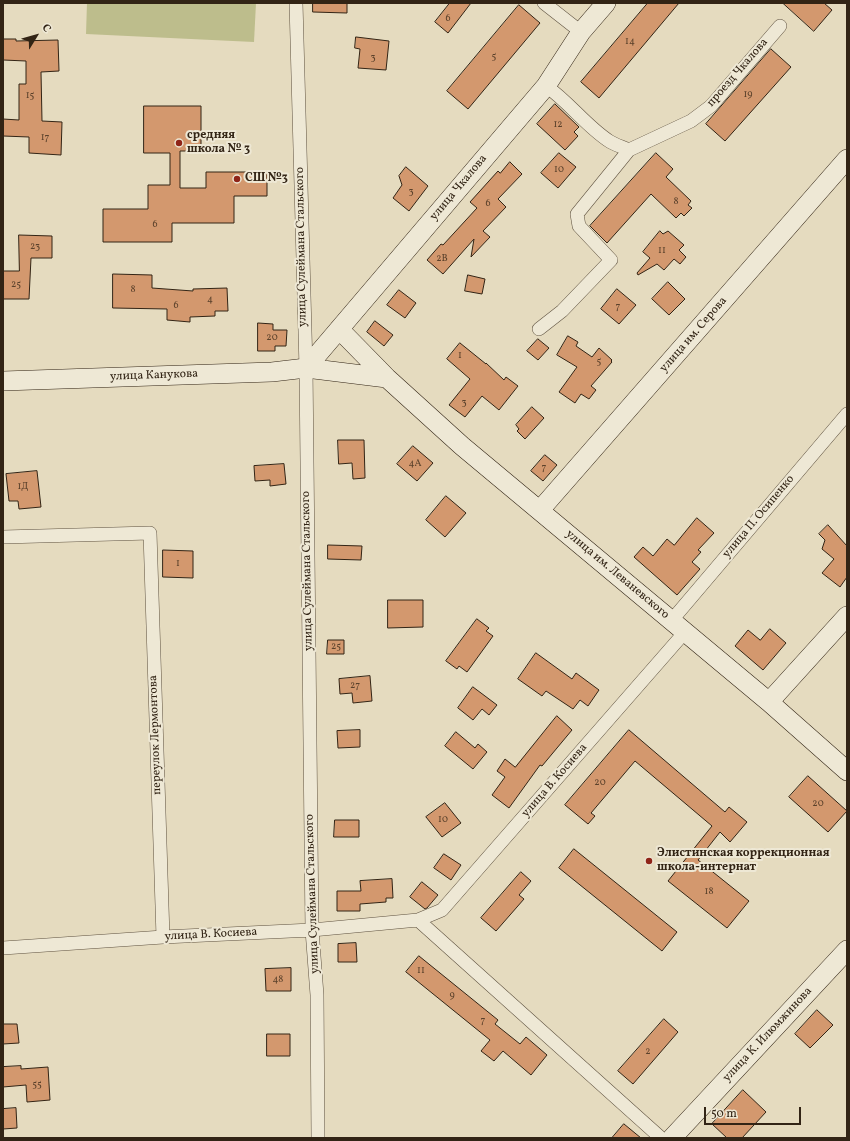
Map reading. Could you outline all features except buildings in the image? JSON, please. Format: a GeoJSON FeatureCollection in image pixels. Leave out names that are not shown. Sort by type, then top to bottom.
{"type":"FeatureCollection","features":[{"type":"Feature","properties":{"kind":"street","name":"улица Сулеймана Стальского"},"geometry":{"type":"LineString","coordinates":[[296,3],[306,368],[312,930],[317,995],[318,1138]]}},
{"type":"Feature","properties":{"kind":"street"},"geometry":{"type":"LineString","coordinates":[[544,3],[581,32]]}},
{"type":"Feature","properties":{"kind":"street","name":"улица Чкалова"},"geometry":{"type":"LineString","coordinates":[[306,368],[546,86],[581,32],[606,3]]}},
{"type":"Feature","properties":{"kind":"street","name":"проезд Чкалова"},"geometry":{"type":"LineString","coordinates":[[539,329],[562,311],[611,260],[579,226],[576,214],[629,150],[691,121],[711,106],[780,26]]}},
{"type":"Feature","properties":{"kind":"street"},"geometry":{"type":"LineString","coordinates":[[546,86],[555,92],[610,142],[629,150]]}},
{"type":"Feature","properties":{"kind":"street","name":"улица им. Серова"},"geometry":{"type":"LineString","coordinates":[[540,510],[847,159]]}},
{"type":"Feature","properties":{"kind":"street","name":"улица им. Леваневского"},"geometry":{"type":"LineString","coordinates":[[339,329],[388,378],[462,446],[769,702],[847,771]]}},
{"type":"Feature","properties":{"kind":"street"},"geometry":{"type":"LineString","coordinates":[[306,368],[388,378]]}},
{"type":"Feature","properties":{"kind":"street","name":"улица Канукова"},"geometry":{"type":"LineString","coordinates":[[3,381],[272,372],[306,368]]}},
{"type":"Feature","properties":{"kind":"street","name":"улица П. Осипенко"},"geometry":{"type":"LineString","coordinates":[[678,626],[847,414]]}},
{"type":"Feature","properties":{"kind":"street","name":"переулок Лермонтова"},"geometry":{"type":"LineString","coordinates":[[3,537],[150,532],[163,937]]}},
{"type":"Feature","properties":{"kind":"street"},"geometry":{"type":"LineString","coordinates":[[769,702],[847,616]]}},
{"type":"Feature","properties":{"kind":"street","name":"улица В. Косиева"},"geometry":{"type":"LineString","coordinates":[[3,948],[163,937],[312,930],[418,920],[442,910],[678,626]]}},
{"type":"Feature","properties":{"kind":"street"},"geometry":{"type":"LineString","coordinates":[[418,920],[661,1138]]}},
{"type":"Feature","properties":{"kind":"street","name":"улица К. Илюмжинова"},"geometry":{"type":"LineString","coordinates":[[672,1138],[847,950]]}},
{"type":"Feature","properties":{"kind":"green space"},"geometry":{"type":"Polygon","coordinates":[[[87,3],[256,3],[254,42],[86,34],[87,3]]]}},
{"type":"Feature","properties":{"kind":"place","name":"средняя школа № 3"},"geometry":{"type":"Point","coordinates":[179,143]}},
{"type":"Feature","properties":{"kind":"place","name":"СШ №3"},"geometry":{"type":"Point","coordinates":[237,179]}},
{"type":"Feature","properties":{"kind":"place","name":"Элистинская коррекционная школа-интернат"},"geometry":{"type":"Point","coordinates":[649,861]}}]}
